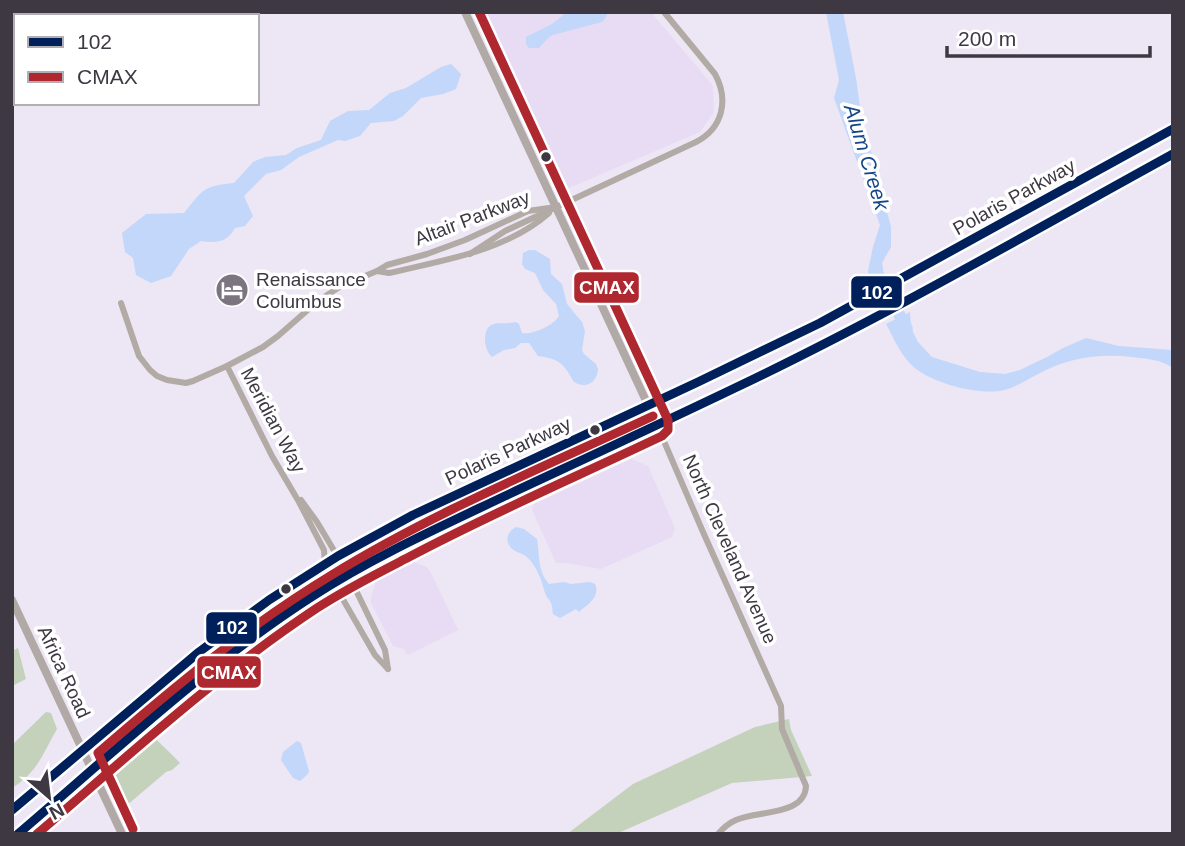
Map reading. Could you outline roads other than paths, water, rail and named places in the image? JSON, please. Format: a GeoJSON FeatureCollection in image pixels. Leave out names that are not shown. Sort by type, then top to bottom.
{"type":"FeatureCollection","features":[{"type":"Feature","properties":{"kind":"main road","name":"North Cleveland Avenue"},"geometry":{"type":"LineString","coordinates":[[465,12],[657,425]]}},
{"type":"Feature","properties":{"kind":"main road","name":"Polaris Parkway"},"geometry":{"type":"LineString","coordinates":[[12,810],[226,631],[338,556],[444,500],[808,328],[1173,129]]}},
{"type":"Feature","properties":{"kind":"main road","name":"Polaris Parkway"},"geometry":{"type":"LineString","coordinates":[[346,570],[794,359],[965,269],[1173,154]]}},
{"type":"Feature","properties":{"kind":"main road"},"geometry":{"type":"LineString","coordinates":[[18,834],[187,689],[250,640],[335,582],[346,570],[432,516],[444,500]]}},
{"type":"Feature","properties":{"kind":"main road","name":"Africa Road"},"geometry":{"type":"LineString","coordinates":[[12,600],[122,834]]}},
{"type":"Feature","properties":{"kind":"street"},"geometry":{"type":"LineString","coordinates":[[556,207],[702,139],[719,120],[723,109],[720,83],[664,12]]}},
{"type":"Feature","properties":{"kind":"street","name":"Altair Parkway"},"geometry":{"type":"LineString","coordinates":[[377,271],[389,272],[470,254],[535,225],[556,207]]}},
{"type":"Feature","properties":{"kind":"street","name":"Altair Parkway"},"geometry":{"type":"LineString","coordinates":[[121,303],[139,356],[149,370],[167,380],[186,383],[227,366],[278,336],[318,301],[341,286],[387,265],[465,240],[528,211],[556,207]]}},
{"type":"Feature","properties":{"kind":"street","name":"Meridian Way"},"geometry":{"type":"LineString","coordinates":[[227,366],[272,456],[324,550],[325,564],[341,596],[375,655],[388,668],[385,650],[346,570],[317,522],[291,488]]}},
{"type":"Feature","properties":{"kind":"street","name":"North Cleveland Avenue"},"geometry":{"type":"LineString","coordinates":[[657,425],[781,706],[782,729],[806,786],[806,794],[797,804],[737,819],[718,834]]}},
{"type":"Feature","properties":{"kind":"water"},"geometry":{"type":"Polygon","coordinates":[[[567,12],[608,12],[602,22],[553,35],[539,48],[529,48],[526,37],[552,24],[567,12]]]}},
{"type":"Feature","properties":{"kind":"water"},"geometry":{"type":"Polygon","coordinates":[[[826,12],[843,12],[861,114],[891,227],[891,247],[882,263],[884,279],[871,286],[868,271],[880,225],[834,98],[839,80],[826,12]]]}},
{"type":"Feature","properties":{"kind":"water"},"geometry":{"type":"Polygon","coordinates":[[[451,64],[461,74],[456,89],[421,98],[394,121],[371,123],[360,136],[345,141],[338,140],[299,157],[281,170],[266,174],[244,196],[253,216],[245,226],[235,228],[225,239],[216,242],[201,241],[189,249],[171,276],[151,283],[136,275],[133,258],[125,252],[122,233],[146,214],[184,213],[204,190],[234,183],[253,162],[265,157],[286,155],[297,148],[321,140],[330,121],[348,111],[369,110],[390,93],[406,88],[451,64]]]}},
{"type":"Feature","properties":{"kind":"water"},"geometry":{"type":"Polygon","coordinates":[[[535,250],[550,259],[551,274],[562,284],[567,304],[582,322],[585,331],[582,350],[598,369],[596,378],[587,385],[574,382],[560,363],[538,356],[529,343],[521,343],[492,357],[487,350],[486,333],[491,325],[516,322],[522,333],[526,333],[547,326],[559,316],[556,304],[543,290],[535,273],[525,269],[522,264],[523,253],[535,250]]]}},
{"type":"Feature","properties":{"kind":"water"},"geometry":{"type":"Polygon","coordinates":[[[910,312],[911,328],[918,342],[932,357],[980,372],[1005,374],[1020,370],[1086,338],[1119,346],[1173,350],[1173,368],[1148,359],[1096,356],[1060,364],[1004,390],[971,390],[925,374],[911,365],[902,354],[886,324],[910,312]]]}},
{"type":"Feature","properties":{"kind":"water"},"geometry":{"type":"Polygon","coordinates":[[[516,527],[524,529],[537,539],[541,568],[549,584],[595,584],[596,593],[589,604],[579,612],[576,609],[560,618],[553,614],[552,604],[534,566],[526,556],[509,545],[508,534],[516,527]]]}},
{"type":"Feature","properties":{"kind":"water"},"geometry":{"type":"Polygon","coordinates":[[[297,741],[301,743],[309,771],[300,781],[293,778],[281,760],[283,752],[297,741]]]}},
{"type":"Feature","properties":{"kind":"waterway","name":"Alum Creek"},"geometry":{"type":"LineString","coordinates":[[877,268],[876,271],[907,329]]}},
{"type":"Feature","properties":{"kind":"place","name":"Renaissance Columbus"},"geometry":{"type":"Point","coordinates":[232,290]}}]}
